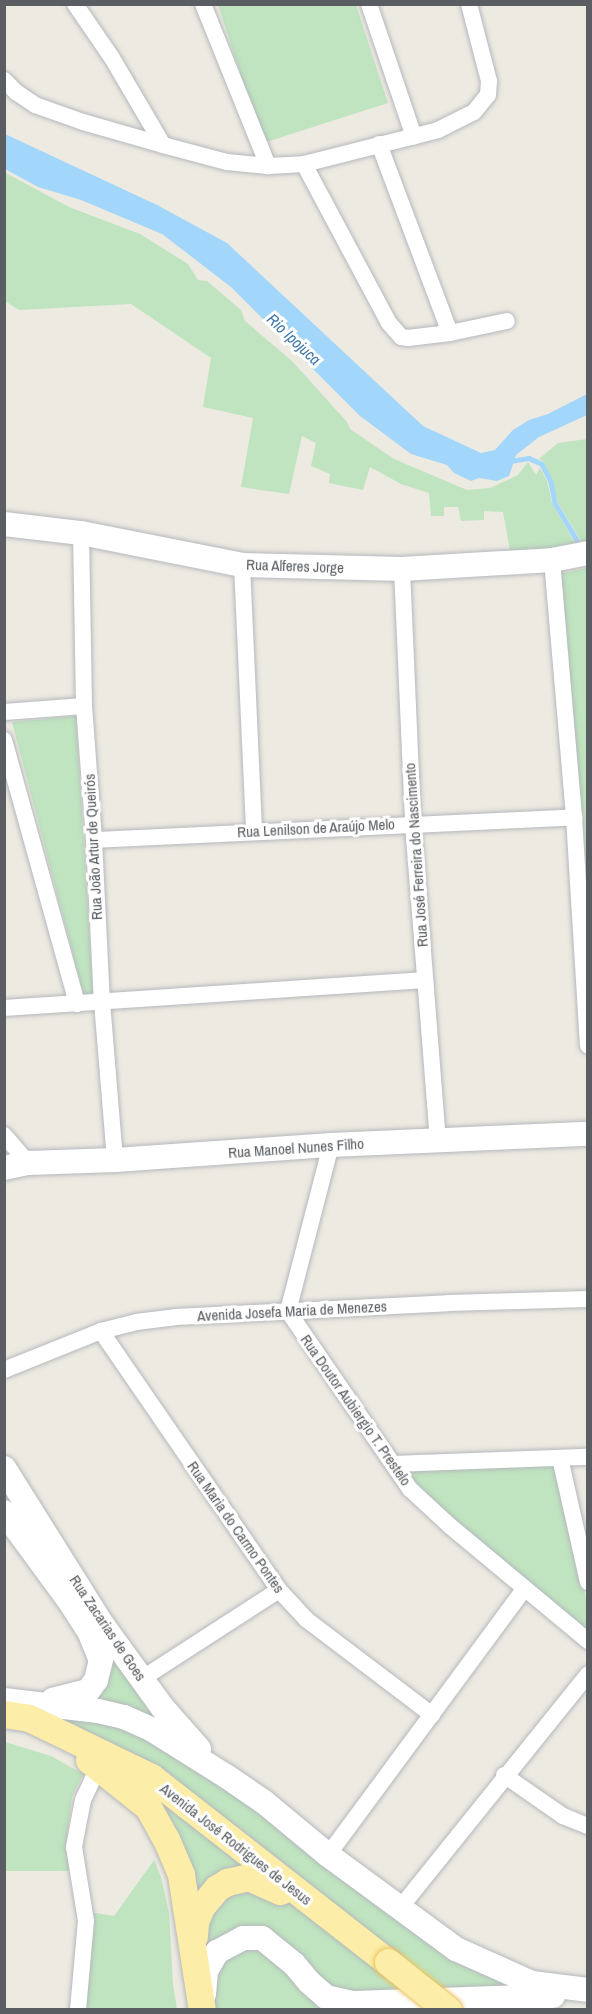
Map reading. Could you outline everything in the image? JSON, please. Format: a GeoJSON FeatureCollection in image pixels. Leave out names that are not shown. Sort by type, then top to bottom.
{"type":"FeatureCollection","features":[{"type":"Feature","properties":{"kind":"main road","name":"Avenida José Rodrigues de Jesus"},"geometry":{"type":"LineString","coordinates":[[10,1706],[29,1718],[151,1777],[448,2010]]}},
{"type":"Feature","properties":{"kind":"main road","name":"Avenida José Rodrigues de Jesus"},"geometry":{"type":"LineString","coordinates":[[4,1729],[22,1732],[66,1748],[99,1766],[148,1807],[166,1839],[181,1875],[202,2009]]}},
{"type":"Feature","properties":{"kind":"main road"},"geometry":{"type":"LineString","coordinates":[[192,1955],[195,1922],[201,1907],[217,1888],[227,1882],[248,1877],[311,1904]]}},
{"type":"Feature","properties":{"kind":"street"},"geometry":{"type":"LineString","coordinates":[[75,4],[112,57],[163,145]]}},
{"type":"Feature","properties":{"kind":"street"},"geometry":{"type":"LineString","coordinates":[[203,4],[268,166]]}},
{"type":"Feature","properties":{"kind":"street"},"geometry":{"type":"LineString","coordinates":[[369,4],[414,137]]}},
{"type":"Feature","properties":{"kind":"street"},"geometry":{"type":"LineString","coordinates":[[4,80],[16,92],[35,105],[83,122],[163,145],[226,162],[268,166],[304,164],[414,137],[466,117],[480,106],[488,95],[488,71],[469,4]]}},
{"type":"Feature","properties":{"kind":"street"},"geometry":{"type":"LineString","coordinates":[[379,144],[450,333]]}},
{"type":"Feature","properties":{"kind":"street"},"geometry":{"type":"LineString","coordinates":[[304,164],[390,323],[401,337],[408,339],[450,333],[507,321]]}},
{"type":"Feature","properties":{"kind":"street","name":"Rua Alferes Jorge"},"geometry":{"type":"LineString","coordinates":[[4,524],[81,533],[242,565],[402,569],[552,560],[588,553]]}},
{"type":"Feature","properties":{"kind":"street","name":"Rua João Artur de Queirós"},"geometry":{"type":"LineString","coordinates":[[81,533],[84,706],[94,840],[102,1002],[115,1160]]}},
{"type":"Feature","properties":{"kind":"street"},"geometry":{"type":"LineString","coordinates":[[552,560],[574,817],[588,1046]]}},
{"type":"Feature","properties":{"kind":"street"},"geometry":{"type":"LineString","coordinates":[[242,565],[254,831]]}},
{"type":"Feature","properties":{"kind":"street","name":"Rua José Ferreira do Nascimento"},"geometry":{"type":"LineString","coordinates":[[402,569],[413,824],[438,1140]]}},
{"type":"Feature","properties":{"kind":"street"},"geometry":{"type":"LineString","coordinates":[[4,712],[84,706]]}},
{"type":"Feature","properties":{"kind":"street"},"geometry":{"type":"LineString","coordinates":[[4,740],[77,1004]]}},
{"type":"Feature","properties":{"kind":"street","name":"Rua Lenilson de Araújo Melo"},"geometry":{"type":"LineString","coordinates":[[94,840],[574,817]]}},
{"type":"Feature","properties":{"kind":"street"},"geometry":{"type":"LineString","coordinates":[[4,1008],[425,980]]}},
{"type":"Feature","properties":{"kind":"street","name":"Rua Manoel Nunes Filho"},"geometry":{"type":"LineString","coordinates":[[4,1168],[28,1163],[115,1160],[331,1145],[588,1134]]}},
{"type":"Feature","properties":{"kind":"street"},"geometry":{"type":"LineString","coordinates":[[4,1136],[28,1163]]}},
{"type":"Feature","properties":{"kind":"street"},"geometry":{"type":"LineString","coordinates":[[288,1311],[331,1145]]}},
{"type":"Feature","properties":{"kind":"street","name":"Avenida Josefa Maria de Menezes"},"geometry":{"type":"LineString","coordinates":[[4,1370],[101,1331],[176,1317],[588,1299]]}},
{"type":"Feature","properties":{"kind":"street","name":"Rua Doutor Aubiergio T. Prestelo"},"geometry":{"type":"LineString","coordinates":[[288,1311],[410,1489],[524,1589],[588,1641]]}},
{"type":"Feature","properties":{"kind":"street","name":"Rua Maria do Carmo Pontes"},"geometry":{"type":"LineString","coordinates":[[101,1331],[279,1590],[307,1620],[432,1715]]}},
{"type":"Feature","properties":{"kind":"street"},"geometry":{"type":"LineString","coordinates":[[393,1464],[588,1457]]}},
{"type":"Feature","properties":{"kind":"street"},"geometry":{"type":"LineString","coordinates":[[560,1458],[588,1582]]}},
{"type":"Feature","properties":{"kind":"street","name":"Rua Zacarias de Goes"},"geometry":{"type":"LineString","coordinates":[[4,1468],[102,1624],[183,1734],[226,1776]]}},
{"type":"Feature","properties":{"kind":"street","name":"Rua Zacarias de Goes"},"geometry":{"type":"LineString","coordinates":[[4,1512],[13,1537],[68,1599],[89,1631],[100,1660],[96,1680],[88,1691],[54,1700],[10,1706]]}},
{"type":"Feature","properties":{"kind":"street"},"geometry":{"type":"LineString","coordinates":[[13,1537],[48,1535]]}},
{"type":"Feature","properties":{"kind":"street"},"geometry":{"type":"LineString","coordinates":[[328,1856],[524,1589]]}},
{"type":"Feature","properties":{"kind":"street"},"geometry":{"type":"LineString","coordinates":[[142,1678],[279,1590]]}},
{"type":"Feature","properties":{"kind":"street"},"geometry":{"type":"LineString","coordinates":[[400,1908],[504,1775],[588,1674]]}},
{"type":"Feature","properties":{"kind":"street"},"geometry":{"type":"LineString","coordinates":[[10,1706],[98,1711],[124,1717],[151,1729],[226,1776],[328,1856],[456,1949],[484,1964],[532,1983],[588,1990]]}},
{"type":"Feature","properties":{"kind":"street"},"geometry":{"type":"LineString","coordinates":[[78,2010],[86,1921],[74,1847],[83,1800],[99,1766]]}},
{"type":"Feature","properties":{"kind":"street"},"geometry":{"type":"LineString","coordinates":[[504,1775],[563,1816],[588,1826]]}},
{"type":"Feature","properties":{"kind":"street"},"geometry":{"type":"LineString","coordinates":[[202,2009],[209,1962],[217,1952],[243,1938],[262,1938],[294,1964],[326,1997],[365,2003],[588,1995]]}},
{"type":"Feature","properties":{"kind":"green space"},"geometry":{"type":"Polygon","coordinates":[[[218,5],[356,5],[388,103],[263,143],[218,5]]]}},
{"type":"Feature","properties":{"kind":"green space"},"geometry":{"type":"Polygon","coordinates":[[[4,172],[69,207],[140,234],[188,264],[198,280],[207,281],[241,310],[245,321],[292,361],[347,422],[350,429],[394,459],[467,490],[490,488],[518,475],[528,462],[536,475],[540,468],[547,481],[552,503],[579,550],[511,556],[503,512],[484,511],[484,520],[461,521],[458,507],[444,507],[444,516],[431,516],[429,493],[401,484],[370,467],[363,490],[329,483],[330,474],[311,466],[316,443],[302,436],[289,494],[241,487],[253,418],[203,407],[211,358],[131,304],[19,310],[5,301],[4,172]]]}},
{"type":"Feature","properties":{"kind":"green space"},"geometry":{"type":"Polygon","coordinates":[[[587,439],[586,549],[558,503],[552,480],[544,462],[539,459],[558,443],[587,439]]]}},
{"type":"Feature","properties":{"kind":"green space"},"geometry":{"type":"Polygon","coordinates":[[[587,568],[587,871],[586,871],[558,574],[587,568]]]}},
{"type":"Feature","properties":{"kind":"green space"},"geometry":{"type":"Polygon","coordinates":[[[76,716],[93,992],[84,996],[12,722],[76,716]]]}},
{"type":"Feature","properties":{"kind":"green space"},"geometry":{"type":"Polygon","coordinates":[[[555,1465],[587,1602],[587,1636],[450,1522],[402,1469],[555,1465]]]}},
{"type":"Feature","properties":{"kind":"green space"},"geometry":{"type":"Polygon","coordinates":[[[4,1468],[183,1734],[405,1912],[532,1983],[453,2009],[202,2009],[166,1839],[21,1703],[88,1680],[96,1651],[5,1512],[4,1468]]]}},
{"type":"Feature","properties":{"kind":"green space"},"geometry":{"type":"Polygon","coordinates":[[[5,1742],[51,1756],[83,1774],[72,1797],[67,1836],[70,1871],[5,1871],[5,1742]]]}},
{"type":"Feature","properties":{"kind":"green space"},"geometry":{"type":"Polygon","coordinates":[[[154,1860],[161,1877],[169,1913],[173,1984],[177,2009],[82,2010],[89,1912],[114,1916],[154,1860]]]}},
{"type":"Feature","properties":{"kind":"water","name":"Rio Ipojuca"},"geometry":{"type":"Polygon","coordinates":[[[5,134],[157,205],[227,243],[423,426],[481,453],[495,450],[513,430],[529,420],[548,414],[587,394],[587,415],[539,437],[516,455],[509,476],[497,481],[479,478],[471,481],[454,473],[447,465],[411,454],[360,416],[231,287],[162,234],[81,200],[38,187],[5,169],[5,134]]]}},
{"type":"Feature","properties":{"kind":"waterway"},"geometry":{"type":"LineString","coordinates":[[510,461],[529,458],[542,464],[551,482],[555,503],[577,540]]}}]}
